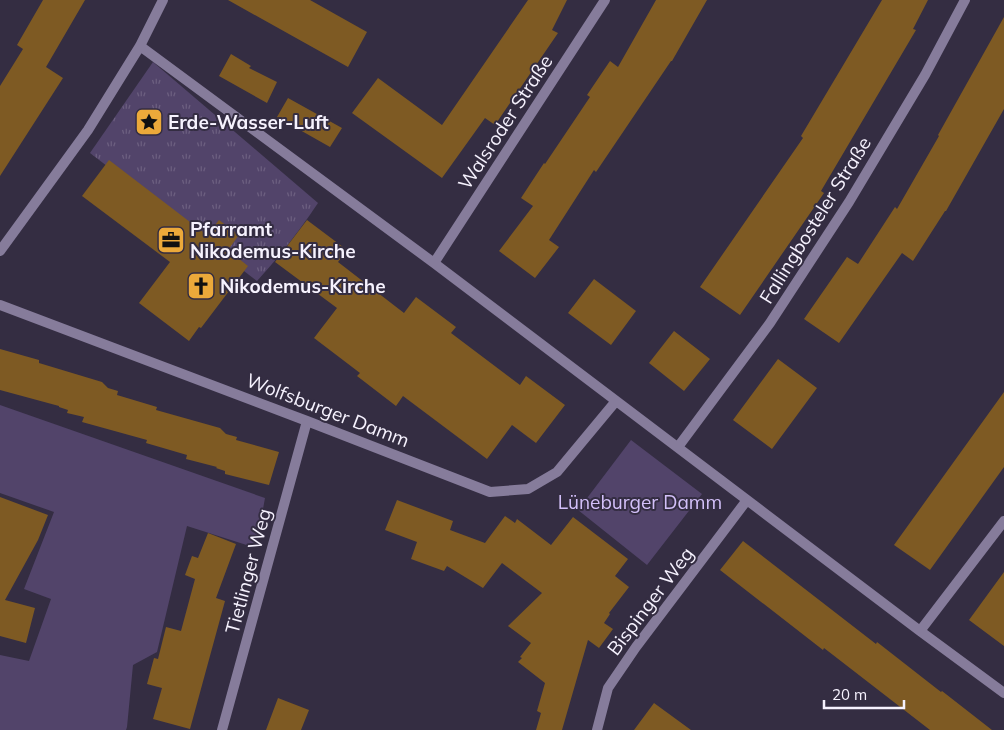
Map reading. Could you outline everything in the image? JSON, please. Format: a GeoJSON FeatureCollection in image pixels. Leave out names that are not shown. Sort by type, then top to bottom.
{"type":"FeatureCollection","features":[{"type":"Feature","properties":{"kind":"street"},"geometry":{"type":"LineString","coordinates":[[0,251],[88,130],[140,46],[162,0]]}},
{"type":"Feature","properties":{"kind":"street","name":"Walsroder Straße"},"geometry":{"type":"LineString","coordinates":[[434,263],[605,0]]}},
{"type":"Feature","properties":{"kind":"street","name":"Fallingbosteler Straße"},"geometry":{"type":"LineString","coordinates":[[678,447],[770,323],[849,202],[925,75],[965,0]]}},
{"type":"Feature","properties":{"kind":"street"},"geometry":{"type":"LineString","coordinates":[[140,46],[434,263],[1004,693]]}},
{"type":"Feature","properties":{"kind":"street","name":"Wolfsburger Damm"},"geometry":{"type":"LineString","coordinates":[[0,304],[490,492],[528,490],[557,472],[616,401]]}},
{"type":"Feature","properties":{"kind":"street","name":"Tietlinger Weg"},"geometry":{"type":"LineString","coordinates":[[222,730],[307,421]]}},
{"type":"Feature","properties":{"kind":"street","name":"Bispinger Weg"},"geometry":{"type":"LineString","coordinates":[[597,730],[608,688],[636,647],[747,500]]}},
{"type":"Feature","properties":{"kind":"street"},"geometry":{"type":"LineString","coordinates":[[920,631],[1004,521]]}},
{"type":"Feature","properties":{"kind":"green space"},"geometry":{"type":"Polygon","coordinates":[[[153,62],[318,203],[289,243],[257,281],[90,153],[153,62]]]}},
{"type":"Feature","properties":{"kind":"green space"},"geometry":{"type":"Polygon","coordinates":[[[0,405],[265,498],[256,548],[187,526],[157,652],[133,665],[126,730],[0,730],[0,655],[29,661],[51,599],[24,589],[54,512],[0,493],[0,405]]]}},
{"type":"Feature","properties":{"kind":"green space","name":"Lüneburger Damm"},"geometry":{"type":"Polygon","coordinates":[[[631,440],[702,494],[647,565],[578,510],[631,440]]]}},
{"type":"Feature","properties":{"kind":"building"},"geometry":{"type":"Polygon","coordinates":[[[43,0],[85,0],[46,67],[63,78],[0,176],[0,86],[23,49],[17,45],[43,0]]]}},
{"type":"Feature","properties":{"kind":"building"},"geometry":{"type":"Polygon","coordinates":[[[228,0],[310,0],[367,32],[348,67],[228,0]]]}},
{"type":"Feature","properties":{"kind":"building"},"geometry":{"type":"Polygon","coordinates":[[[528,0],[567,0],[552,30],[558,33],[495,125],[485,118],[442,178],[352,113],[378,78],[442,125],[528,0]]]}},
{"type":"Feature","properties":{"kind":"building"},"geometry":{"type":"Polygon","coordinates":[[[656,0],[707,0],[672,61],[596,172],[594,170],[549,240],[559,247],[535,278],[499,251],[533,206],[521,198],[590,97],[587,95],[610,61],[618,67],[656,0]]]}},
{"type":"Feature","properties":{"kind":"building"},"geometry":{"type":"Polygon","coordinates":[[[882,0],[928,0],[913,29],[916,30],[821,191],[824,193],[740,315],[700,287],[803,138],[801,136],[882,0]]]}},
{"type":"Feature","properties":{"kind":"building"},"geometry":{"type":"Polygon","coordinates":[[[1004,17],[1004,109],[946,211],[913,261],[902,253],[839,343],[804,319],[847,257],[858,264],[895,207],[897,209],[1004,17]]]}},
{"type":"Feature","properties":{"kind":"building"},"geometry":{"type":"Polygon","coordinates":[[[231,54],[251,66],[249,68],[277,82],[267,103],[219,76],[231,54]]]}},
{"type":"Feature","properties":{"kind":"building"},"geometry":{"type":"Polygon","coordinates":[[[288,98],[342,128],[330,147],[277,117],[288,98]]]}},
{"type":"Feature","properties":{"kind":"building"},"geometry":{"type":"Polygon","coordinates":[[[109,160],[207,235],[219,220],[239,235],[228,250],[248,266],[189,341],[139,303],[170,262],[82,196],[109,160]]]}},
{"type":"Feature","properties":{"kind":"building"},"geometry":{"type":"Polygon","coordinates":[[[307,220],[347,250],[338,262],[404,313],[416,297],[456,327],[451,333],[520,385],[526,376],[565,405],[536,443],[512,425],[487,459],[403,396],[396,406],[357,376],[360,373],[314,338],[337,308],[275,262],[307,220]]]}},
{"type":"Feature","properties":{"kind":"building"},"geometry":{"type":"Polygon","coordinates":[[[594,279],[636,311],[611,345],[568,313],[594,279]]]}},
{"type":"Feature","properties":{"kind":"building"},"geometry":{"type":"Polygon","coordinates":[[[674,331],[710,359],[684,391],[649,363],[674,331]]]}},
{"type":"Feature","properties":{"kind":"building"},"geometry":{"type":"Polygon","coordinates":[[[0,349],[39,360],[39,363],[102,382],[108,388],[118,391],[117,395],[157,407],[156,410],[220,428],[226,434],[237,437],[236,440],[279,452],[269,485],[225,474],[225,471],[217,467],[186,459],[187,455],[146,443],[147,440],[82,422],[84,417],[67,413],[68,410],[59,406],[0,390],[0,349]]]}},
{"type":"Feature","properties":{"kind":"building"},"geometry":{"type":"Polygon","coordinates":[[[778,359],[817,388],[772,449],[733,420],[778,359]]]}},
{"type":"Feature","properties":{"kind":"building"},"geometry":{"type":"Polygon","coordinates":[[[1004,392],[1004,467],[930,570],[894,545],[1004,392]]]}},
{"type":"Feature","properties":{"kind":"building"},"geometry":{"type":"Polygon","coordinates":[[[0,497],[48,515],[38,540],[5,600],[35,608],[26,643],[0,636],[0,497]]]}},
{"type":"Feature","properties":{"kind":"building"},"geometry":{"type":"Polygon","coordinates":[[[397,500],[453,521],[450,530],[485,543],[505,516],[515,523],[517,519],[551,545],[573,517],[628,559],[615,576],[629,587],[609,613],[604,623],[613,629],[599,648],[588,640],[562,730],[536,730],[541,713],[537,711],[545,683],[518,662],[531,643],[508,626],[542,593],[502,563],[483,588],[447,566],[444,571],[411,559],[417,542],[385,530],[397,500]]]}},
{"type":"Feature","properties":{"kind":"building"},"geometry":{"type":"Polygon","coordinates":[[[208,533],[236,544],[216,598],[225,601],[190,729],[153,719],[162,688],[147,684],[154,658],[158,659],[166,627],[181,631],[195,579],[185,575],[192,556],[198,558],[208,533]]]}},
{"type":"Feature","properties":{"kind":"building"},"geometry":{"type":"Polygon","coordinates":[[[743,541],[876,644],[877,642],[992,730],[930,730],[824,648],[823,650],[720,570],[743,541]]]}},
{"type":"Feature","properties":{"kind":"building"},"geometry":{"type":"Polygon","coordinates":[[[1004,572],[1004,646],[969,620],[1004,572]]]}},
{"type":"Feature","properties":{"kind":"building"},"geometry":{"type":"Polygon","coordinates":[[[278,698],[309,710],[301,730],[266,730],[278,698]]]}},
{"type":"Feature","properties":{"kind":"building"},"geometry":{"type":"Polygon","coordinates":[[[654,703],[691,730],[634,730],[654,703]]]}},
{"type":"Feature","properties":{"kind":"place","name":"Erde-Wasser-Luft"},"geometry":{"type":"Point","coordinates":[149,122]}},
{"type":"Feature","properties":{"kind":"place","name":"Pfarramt Nikodemus-Kirche"},"geometry":{"type":"Point","coordinates":[171,240]}},
{"type":"Feature","properties":{"kind":"place","name":"Nikodemus-Kirche"},"geometry":{"type":"Point","coordinates":[201,286]}}]}
